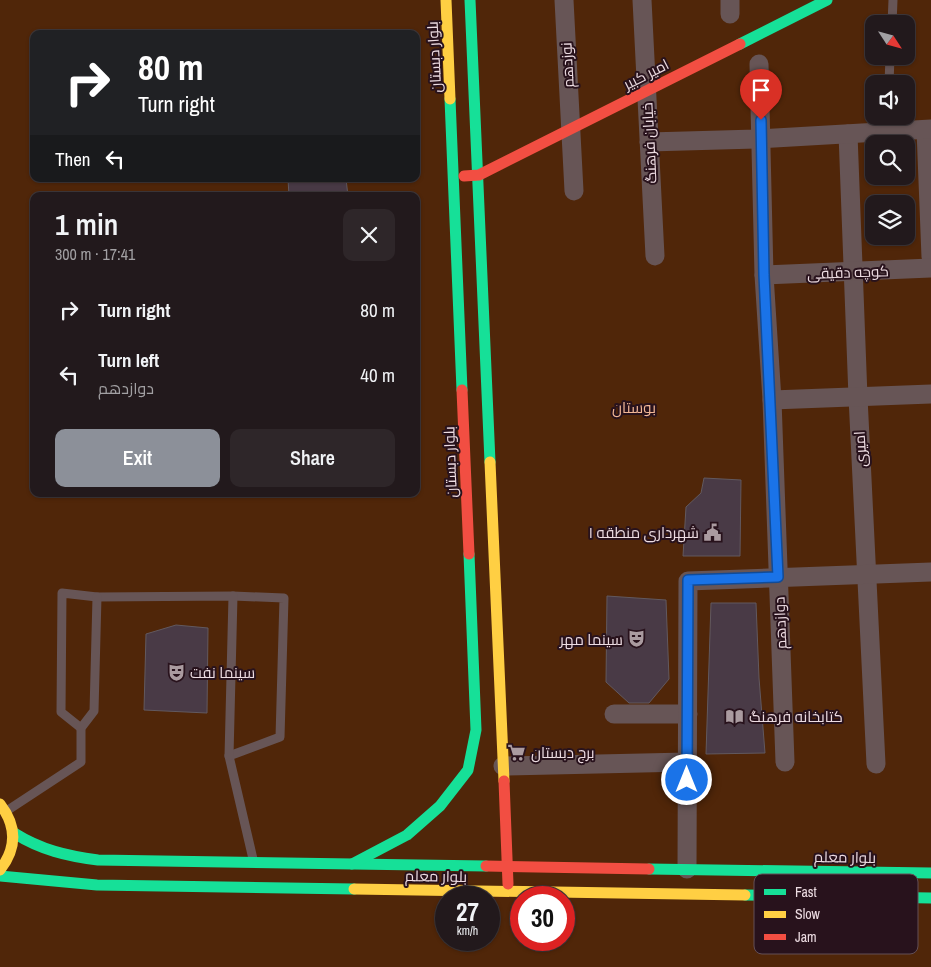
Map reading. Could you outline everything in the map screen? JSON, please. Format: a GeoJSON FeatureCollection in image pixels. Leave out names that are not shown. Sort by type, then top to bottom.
{"type":"FeatureCollection","features":[{"type":"Feature","properties":{"kind":"street","name":"بلوار دبستان"},"geometry":{"type":"LineString","coordinates":[[352,864],[407,835],[440,806],[468,770],[476,730],[446,0]]}},
{"type":"Feature","properties":{"kind":"street"},"geometry":{"type":"LineString","coordinates":[[470,0],[479,175],[508,892]]}},
{"type":"Feature","properties":{"kind":"street","name":"نوزدهم"},"geometry":{"type":"LineString","coordinates":[[564,0],[574,191]]}},
{"type":"Feature","properties":{"kind":"street","name":"خیابان فرهنگ"},"geometry":{"type":"LineString","coordinates":[[642,0],[655,256]]}},
{"type":"Feature","properties":{"kind":"street","name":"امیر کبیر"},"geometry":{"type":"LineString","coordinates":[[479,175],[827,0]]}},
{"type":"Feature","properties":{"kind":"street","name":"دوازدهم"},"geometry":{"type":"LineString","coordinates":[[759,64],[764,275],[772,400],[785,762]]}},
{"type":"Feature","properties":{"kind":"street"},"geometry":{"type":"LineString","coordinates":[[649,142],[761,139],[848,134],[883,125]]}},
{"type":"Feature","properties":{"kind":"street"},"geometry":{"type":"LineString","coordinates":[[895,125],[929,129],[931,257]]}},
{"type":"Feature","properties":{"kind":"street","name":"امیری"},"geometry":{"type":"LineString","coordinates":[[848,134],[858,397],[876,764]]}},
{"type":"Feature","properties":{"kind":"street"},"geometry":{"type":"LineString","coordinates":[[454,176],[479,175]]}},
{"type":"Feature","properties":{"kind":"street","name":"کوچه دقیقی"},"geometry":{"type":"LineString","coordinates":[[764,275],[931,268]]}},
{"type":"Feature","properties":{"kind":"street"},"geometry":{"type":"LineString","coordinates":[[772,400],[931,394]]}},
{"type":"Feature","properties":{"kind":"street"},"geometry":{"type":"LineString","coordinates":[[687,869],[688,580],[931,572]]}},
{"type":"Feature","properties":{"kind":"street"},"geometry":{"type":"LineString","coordinates":[[614,714],[688,714]]}},
{"type":"Feature","properties":{"kind":"street"},"geometry":{"type":"LineString","coordinates":[[503,766],[687,762]]}},
{"type":"Feature","properties":{"kind":"street"},"geometry":{"type":"LineString","coordinates":[[0,870],[13,849],[14,833],[3,808]]}},
{"type":"Feature","properties":{"kind":"street","name":"بلوار معلم"},"geometry":{"type":"LineString","coordinates":[[14,833],[34,846],[55,855],[98,860],[931,873]]}},
{"type":"Feature","properties":{"kind":"street","name":"بلوار معلم"},"geometry":{"type":"LineString","coordinates":[[0,876],[97,885],[754,895]]}},
{"type":"Feature","properties":{"kind":"street","name":"بلوار معلم"},"geometry":{"type":"LineString","coordinates":[[918,898],[931,898]]}},
{"type":"Feature","properties":{"kind":"lane"},"geometry":{"type":"LineString","coordinates":[[892,15],[893,0]]}},
{"type":"Feature","properties":{"kind":"lane"},"geometry":{"type":"LineString","coordinates":[[81,728],[61,712],[62,593],[96,597],[232,596],[284,598],[280,737],[229,756]]}},
{"type":"Feature","properties":{"kind":"lane"},"geometry":{"type":"LineString","coordinates":[[232,596],[229,756],[254,862]]}},
{"type":"Feature","properties":{"kind":"lane"},"geometry":{"type":"LineString","coordinates":[[3,808],[81,762],[81,728],[94,711],[96,597]]}},
{"type":"Feature","properties":{"kind":"green space","name":"بوستان"},"geometry":{"type":"Polygon","coordinates":[[[0,0],[931,0],[931,967],[0,967],[0,0]]]}},
{"type":"Feature","properties":{"kind":"building"},"geometry":{"type":"Polygon","coordinates":[[[288,182],[346,182],[348,192],[289,192],[288,182]]]}},
{"type":"Feature","properties":{"kind":"building","name":"شهرداری منطقه ۱"},"geometry":{"type":"Polygon","coordinates":[[[704,478],[741,480],[740,556],[683,556],[686,507],[701,493],[704,478]]]}},
{"type":"Feature","properties":{"kind":"building","name":"سینما مهر"},"geometry":{"type":"Polygon","coordinates":[[[607,596],[666,600],[669,679],[649,703],[629,703],[606,682],[607,596]]]}},
{"type":"Feature","properties":{"kind":"building"},"geometry":{"type":"Polygon","coordinates":[[[711,603],[756,603],[765,753],[706,754],[711,603]]]}},
{"type":"Feature","properties":{"kind":"building","name":"سینما نفت"},"geometry":{"type":"Polygon","coordinates":[[[176,625],[208,628],[207,713],[144,710],[146,634],[176,625]]]}},
{"type":"Feature","properties":{"kind":"traffic: fast"},"geometry":{"type":"LineString","coordinates":[[470,0],[490,462]]}},
{"type":"Feature","properties":{"kind":"traffic: fast"},"geometry":{"type":"LineString","coordinates":[[740,44],[827,0]]}},
{"type":"Feature","properties":{"kind":"traffic: fast"},"geometry":{"type":"LineString","coordinates":[[450,99],[462,390]]}},
{"type":"Feature","properties":{"kind":"traffic: fast"},"geometry":{"type":"LineString","coordinates":[[352,864],[407,835],[440,806],[468,770],[476,730],[469,554]]}},
{"type":"Feature","properties":{"kind":"traffic: fast"},"geometry":{"type":"LineString","coordinates":[[14,833],[34,844],[54,851],[98,860],[486,866]]}},
{"type":"Feature","properties":{"kind":"traffic: fast"},"geometry":{"type":"LineString","coordinates":[[649,869],[931,873]]}},
{"type":"Feature","properties":{"kind":"traffic: fast"},"geometry":{"type":"LineString","coordinates":[[0,876],[97,885],[354,889]]}},
{"type":"Feature","properties":{"kind":"traffic: fast"},"geometry":{"type":"LineString","coordinates":[[745,895],[754,895]]}},
{"type":"Feature","properties":{"kind":"traffic: fast"},"geometry":{"type":"LineString","coordinates":[[918,898],[931,898]]}},
{"type":"Feature","properties":{"kind":"traffic: slow"},"geometry":{"type":"LineString","coordinates":[[446,0],[450,99]]}},
{"type":"Feature","properties":{"kind":"traffic: slow"},"geometry":{"type":"LineString","coordinates":[[490,462],[504,781]]}},
{"type":"Feature","properties":{"kind":"traffic: slow"},"geometry":{"type":"LineString","coordinates":[[0,804],[10,820],[13,837],[10,854],[0,870]]}},
{"type":"Feature","properties":{"kind":"traffic: slow"},"geometry":{"type":"LineString","coordinates":[[354,889],[745,895]]}},
{"type":"Feature","properties":{"kind":"traffic: jam"},"geometry":{"type":"LineString","coordinates":[[464,176],[479,175],[740,44]]}},
{"type":"Feature","properties":{"kind":"traffic: jam"},"geometry":{"type":"LineString","coordinates":[[462,390],[469,554]]}},
{"type":"Feature","properties":{"kind":"traffic: jam"},"geometry":{"type":"LineString","coordinates":[[504,781],[508,884]]}},
{"type":"Feature","properties":{"kind":"traffic: jam"},"geometry":{"type":"LineString","coordinates":[[486,866],[649,869]]}},
{"type":"Feature","properties":{"kind":"place","name":"شهرداری منطقه ۱"},"geometry":{"type":"Point","coordinates":[713,532]}},
{"type":"Feature","properties":{"kind":"place","name":"سینما مهر"},"geometry":{"type":"Point","coordinates":[637,639]}},
{"type":"Feature","properties":{"kind":"place","name":"سینما نفت"},"geometry":{"type":"Point","coordinates":[176,672]}},
{"type":"Feature","properties":{"kind":"place","name":"کتابخانه فرهنگ"},"geometry":{"type":"Point","coordinates":[735,716]}},
{"type":"Feature","properties":{"kind":"place","name":"برج دبستان"},"geometry":{"type":"Point","coordinates":[517,752]}},
{"type":"Feature","properties":{"kind":"route"},"geometry":{"type":"LineString","coordinates":[[687,780],[688,580],[778,577],[772,400],[764,275],[761,120]]}}]}
